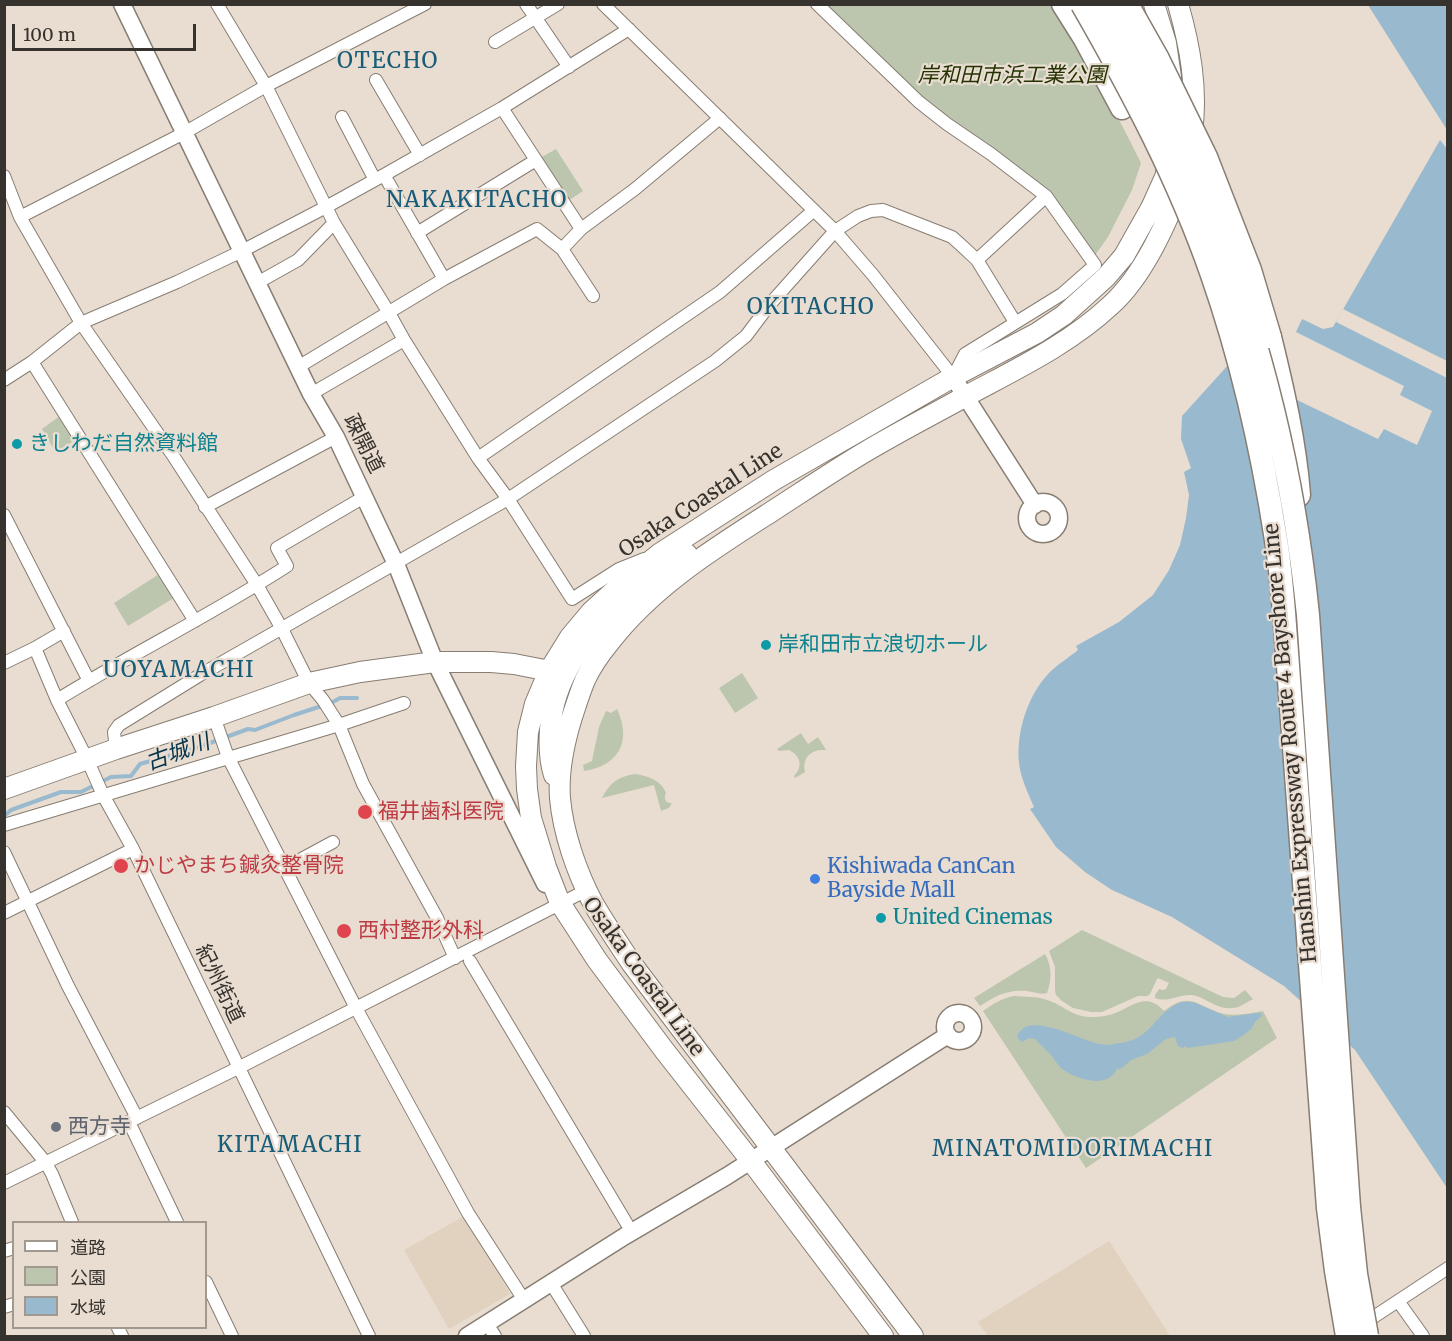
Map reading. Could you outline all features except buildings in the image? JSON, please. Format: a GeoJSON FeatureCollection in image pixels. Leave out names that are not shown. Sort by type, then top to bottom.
{"type":"FeatureCollection","features":[{"type":"Feature","properties":{"kind":"highway"},"geometry":{"type":"LineString","coordinates":[[1063,4],[1085,39],[1184,226],[1237,355]]}},
{"type":"Feature","properties":{"kind":"highway","name":"Hanshin Expressway Route 4 Bayshore Line"},"geometry":{"type":"LineString","coordinates":[[1082,4],[1135,99],[1170,172],[1211,273],[1253,415],[1276,541],[1284,612],[1327,1197],[1345,1336]]}},
{"type":"Feature","properties":{"kind":"highway","name":"Hanshin Expressway Route 4 Bayshore Line"},"geometry":{"type":"LineString","coordinates":[[1106,4],[1153,88],[1211,214],[1252,330],[1270,393],[1287,470],[1302,558],[1314,689],[1349,1207],[1356,1274],[1367,1336]]}},
{"type":"Feature","properties":{"kind":"highway"},"geometry":{"type":"LineString","coordinates":[[1128,4],[1206,157],[1250,270],[1270,337],[1297,466],[1302,558]]}},
{"type":"Feature","properties":{"kind":"main road","name":"Osaka Coastal Line"},"geometry":{"type":"LineString","coordinates":[[883,1336],[664,1050],[597,960],[560,903],[531,818],[526,766],[528,732],[535,704],[557,673],[570,637],[591,612],[624,581],[659,554],[774,480],[953,377],[1037,333],[1064,315],[1106,277],[1124,256],[1151,208],[1165,177],[1178,132],[1166,43],[1154,4]]}},
{"type":"Feature","properties":{"kind":"main road","name":"Osaka Coastal Line"},"geometry":{"type":"LineString","coordinates":[[913,1336],[632,964],[594,904],[570,848],[560,798],[563,749],[586,678],[600,654],[617,632],[665,586],[709,552],[865,452],[1038,358],[1082,329],[1113,303],[1139,272],[1161,232],[1182,183],[1190,148],[1195,112],[1192,73],[1178,4]]}},
{"type":"Feature","properties":{"kind":"main road"},"geometry":{"type":"LineString","coordinates":[[560,798],[552,770],[549,744],[551,712],[558,688],[557,673],[610,613],[652,577],[694,550],[709,552]]}},
{"type":"Feature","properties":{"kind":"main road"},"geometry":{"type":"LineString","coordinates":[[4,789],[116,749],[217,725],[309,683],[360,672],[435,662],[491,662],[514,664],[557,673]]}},
{"type":"Feature","properties":{"kind":"street","name":"疎開道"},"geometry":{"type":"LineString","coordinates":[[122,4],[311,394],[336,437],[396,564],[435,662],[544,883],[560,903]]}},
{"type":"Feature","properties":{"kind":"street"},"geometry":{"type":"LineString","coordinates":[[217,4],[266,86],[334,223],[478,458],[508,499],[572,599],[619,569],[659,554]]}},
{"type":"Feature","properties":{"kind":"street"},"geometry":{"type":"LineString","coordinates":[[20,217],[184,133],[266,86],[425,4]]}},
{"type":"Feature","properties":{"kind":"street"},"geometry":{"type":"LineString","coordinates":[[526,4],[569,67]]}},
{"type":"Feature","properties":{"kind":"street"},"geometry":{"type":"LineString","coordinates":[[495,42],[558,4]]}},
{"type":"Feature","properties":{"kind":"street"},"geometry":{"type":"LineString","coordinates":[[603,4],[835,231],[873,275],[953,377],[1035,504]]}},
{"type":"Feature","properties":{"kind":"street"},"geometry":{"type":"LineString","coordinates":[[817,4],[919,102],[1046,196],[1095,265],[1062,294],[965,354],[953,377]]}},
{"type":"Feature","properties":{"kind":"street"},"geometry":{"type":"LineString","coordinates":[[4,380],[32,362],[81,323],[177,282],[326,207],[502,108],[629,29]]}},
{"type":"Feature","properties":{"kind":"street"},"geometry":{"type":"LineString","coordinates":[[376,80],[420,154]]}},
{"type":"Feature","properties":{"kind":"street"},"geometry":{"type":"LineString","coordinates":[[502,108],[581,229]]}},
{"type":"Feature","properties":{"kind":"street"},"geometry":{"type":"LineString","coordinates":[[342,117],[417,232],[444,279]]}},
{"type":"Feature","properties":{"kind":"street"},"geometry":{"type":"LineString","coordinates":[[562,249],[581,229],[643,183],[720,118]]}},
{"type":"Feature","properties":{"kind":"street"},"geometry":{"type":"LineString","coordinates":[[417,232],[536,160]]}},
{"type":"Feature","properties":{"kind":"street"},"geometry":{"type":"LineString","coordinates":[[4,176],[9,200],[81,323],[172,454],[257,585],[309,683],[339,725],[363,784],[438,918],[455,958]]}},
{"type":"Feature","properties":{"kind":"street"},"geometry":{"type":"LineString","coordinates":[[976,260],[1043,200]]}},
{"type":"Feature","properties":{"kind":"street"},"geometry":{"type":"LineString","coordinates":[[116,749],[114,732],[120,725],[200,675],[508,499],[715,361],[746,336],[770,304],[835,231],[858,216],[883,210],[952,237],[976,260],[1015,322]]}},
{"type":"Feature","properties":{"kind":"street"},"geometry":{"type":"LineString","coordinates":[[478,458],[720,291],[813,211]]}},
{"type":"Feature","properties":{"kind":"street"},"geometry":{"type":"LineString","coordinates":[[258,283],[298,260],[334,223]]}},
{"type":"Feature","properties":{"kind":"street"},"geometry":{"type":"LineString","coordinates":[[298,367],[444,279],[537,229],[562,249],[593,296]]}},
{"type":"Feature","properties":{"kind":"street"},"geometry":{"type":"LineString","coordinates":[[311,394],[404,340]]}},
{"type":"Feature","properties":{"kind":"street"},"geometry":{"type":"LineString","coordinates":[[32,362],[195,621]]}},
{"type":"Feature","properties":{"kind":"street"},"geometry":{"type":"LineString","coordinates":[[205,507],[336,437]]}},
{"type":"Feature","properties":{"kind":"street"},"geometry":{"type":"LineString","coordinates":[[57,700],[287,566],[277,548],[364,497]]}},
{"type":"Feature","properties":{"kind":"street"},"geometry":{"type":"LineString","coordinates":[[4,515],[89,681]]}},
{"type":"Feature","properties":{"kind":"street"},"geometry":{"type":"LineString","coordinates":[[4,663],[64,631]]}},
{"type":"Feature","properties":{"kind":"street","name":"紀州街道"},"geometry":{"type":"LineString","coordinates":[[35,648],[57,700],[133,849],[369,1336]]}},
{"type":"Feature","properties":{"kind":"street"},"geometry":{"type":"LineString","coordinates":[[4,825],[100,787],[226,752],[339,725],[404,703]]}},
{"type":"Feature","properties":{"kind":"street"},"geometry":{"type":"LineString","coordinates":[[217,725],[226,752],[356,1008],[468,1213],[524,1300]]}},
{"type":"Feature","properties":{"kind":"street"},"geometry":{"type":"LineString","coordinates":[[285,868],[333,842]]}},
{"type":"Feature","properties":{"kind":"street"},"geometry":{"type":"LineString","coordinates":[[4,913],[133,849]]}},
{"type":"Feature","properties":{"kind":"street"},"geometry":{"type":"LineString","coordinates":[[4,852],[133,1120],[177,1221]]}},
{"type":"Feature","properties":{"kind":"street"},"geometry":{"type":"LineString","coordinates":[[4,1183],[238,1068],[587,890]]}},
{"type":"Feature","properties":{"kind":"street"},"geometry":{"type":"LineString","coordinates":[[470,961],[627,1224]]}},
{"type":"Feature","properties":{"kind":"street"},"geometry":{"type":"LineString","coordinates":[[467,1336],[491,1330],[524,1300],[771,1149],[948,1035]]}},
{"type":"Feature","properties":{"kind":"street"},"geometry":{"type":"LineString","coordinates":[[4,1112],[52,1174],[72,1221]]}},
{"type":"Feature","properties":{"kind":"street"},"geometry":{"type":"LineString","coordinates":[[1345,1336],[1448,1268]]}},
{"type":"Feature","properties":{"kind":"street"},"geometry":{"type":"LineString","coordinates":[[551,1283],[584,1336]]}},
{"type":"Feature","properties":{"kind":"street"},"geometry":{"type":"LineString","coordinates":[[207,1284],[232,1336]]}},
{"type":"Feature","properties":{"kind":"street"},"geometry":{"type":"LineString","coordinates":[[1398,1301],[1423,1336]]}},
{"type":"Feature","properties":{"kind":"shaded area"},"geometry":{"type":"Polygon","coordinates":[[[466,1215],[510,1294],[449,1329],[404,1250],[466,1215]]]}},
{"type":"Feature","properties":{"kind":"shaded area"},"geometry":{"type":"Polygon","coordinates":[[[1109,1241],[1170,1336],[988,1336],[978,1322],[1109,1241]]]}},
{"type":"Feature","properties":{"kind":"green space","name":"岸和田市浜工業公園"},"geometry":{"type":"Polygon","coordinates":[[[827,5],[1050,5],[1098,82],[1141,163],[1132,190],[1108,237],[1093,258],[1049,193],[1020,168],[912,89],[827,5]]]}},
{"type":"Feature","properties":{"kind":"green space"},"geometry":{"type":"Polygon","coordinates":[[[556,149],[583,191],[568,201],[540,158],[556,149]]]}},
{"type":"Feature","properties":{"kind":"green space"},"geometry":{"type":"Polygon","coordinates":[[[64,413],[79,437],[56,453],[42,429],[64,413]]]}},
{"type":"Feature","properties":{"kind":"green space"},"geometry":{"type":"Polygon","coordinates":[[[164,571],[177,596],[128,626],[114,603],[164,571]]]}},
{"type":"Feature","properties":{"kind":"green space"},"geometry":{"type":"Polygon","coordinates":[[[742,673],[758,698],[735,713],[719,688],[742,673]]]}},
{"type":"Feature","properties":{"kind":"green space"},"geometry":{"type":"Polygon","coordinates":[[[617,709],[623,731],[619,750],[606,764],[584,771],[583,765],[592,761],[599,727],[606,711],[611,713],[617,709]]]}},
{"type":"Feature","properties":{"kind":"green space"},"geometry":{"type":"Polygon","coordinates":[[[801,733],[808,744],[818,737],[826,750],[816,751],[809,755],[805,762],[805,772],[795,778],[800,765],[798,758],[789,750],[779,751],[777,749],[801,733]]]}},
{"type":"Feature","properties":{"kind":"green space"},"geometry":{"type":"Polygon","coordinates":[[[635,774],[649,777],[661,785],[666,793],[666,800],[672,803],[669,808],[661,811],[654,785],[602,798],[615,782],[635,774]]]}},
{"type":"Feature","properties":{"kind":"green space"},"geometry":{"type":"Polygon","coordinates":[[[1082,930],[1223,997],[1234,998],[1245,990],[1253,999],[1237,1007],[1227,1008],[1192,995],[1169,999],[1155,998],[1159,989],[1166,989],[1169,983],[1158,978],[1147,996],[1138,996],[1102,1012],[1073,1008],[1056,995],[1055,967],[1049,951],[1082,930]]]}},
{"type":"Feature","properties":{"kind":"green space"},"geometry":{"type":"Polygon","coordinates":[[[1045,954],[1050,973],[1047,993],[1008,992],[980,1006],[974,998],[1045,954]]]}},
{"type":"Feature","properties":{"kind":"green space"},"geometry":{"type":"Polygon","coordinates":[[[1014,996],[1043,999],[1077,1015],[1090,1017],[1111,1014],[1136,1003],[1147,1001],[1164,1011],[1182,1001],[1188,1001],[1225,1014],[1263,1011],[1277,1038],[1086,1168],[983,1011],[1014,996]]]}},
{"type":"Feature","properties":{"kind":"water"},"geometry":{"type":"Polygon","coordinates":[[[1368,5],[1447,5],[1447,130],[1368,5]]]}},
{"type":"Feature","properties":{"kind":"water"},"geometry":{"type":"Polygon","coordinates":[[[1440,140],[1448,150],[1447,1188],[1355,1050],[1284,986],[1172,917],[1112,890],[1085,872],[1056,847],[1030,809],[1034,807],[1021,775],[1019,763],[1021,727],[1029,704],[1041,682],[1052,670],[1078,650],[1076,646],[1119,622],[1153,595],[1169,570],[1180,545],[1189,495],[1184,472],[1191,468],[1181,439],[1182,416],[1229,364],[1378,439],[1384,429],[1417,445],[1432,411],[1400,395],[1404,386],[1296,332],[1302,319],[1323,329],[1333,327],[1440,140]]]}},
{"type":"Feature","properties":{"kind":"water"},"geometry":{"type":"Polygon","coordinates":[[[1181,1002],[1193,1002],[1228,1017],[1258,1013],[1262,1016],[1251,1029],[1234,1041],[1183,1048],[1178,1046],[1175,1037],[1166,1039],[1147,1054],[1131,1060],[1106,1079],[1099,1081],[1074,1076],[1061,1068],[1035,1039],[1029,1038],[1022,1042],[1017,1037],[1029,1026],[1039,1026],[1050,1027],[1091,1042],[1107,1045],[1121,1043],[1140,1036],[1172,1006],[1181,1002]]]}},
{"type":"Feature","properties":{"kind":"pier"},"geometry":{"type":"Polygon","coordinates":[[[1343,309],[1447,361],[1447,378],[1336,322],[1343,309]]]}},
{"type":"Feature","properties":{"kind":"waterway","name":"古城川"},"geometry":{"type":"LineString","coordinates":[[4,816],[11,810],[61,792],[81,792],[111,777],[131,776],[140,764],[199,747],[248,729],[255,730],[340,698],[357,698]]}},
{"type":"Feature","properties":{"kind":"place","name":"きしわだ自然資料館"},"geometry":{"type":"Point","coordinates":[17,444]}},
{"type":"Feature","properties":{"kind":"place","name":"岸和田市立浪切ホール"},"geometry":{"type":"Point","coordinates":[766,645]}},
{"type":"Feature","properties":{"kind":"place","name":"福井歯科医院"},"geometry":{"type":"Point","coordinates":[365,812]}},
{"type":"Feature","properties":{"kind":"place","name":"かじやまち鍼灸整骨院"},"geometry":{"type":"Point","coordinates":[121,866]}},
{"type":"Feature","properties":{"kind":"place","name":"Kishiwada CanCan Bayside Mall"},"geometry":{"type":"Point","coordinates":[815,879]}},
{"type":"Feature","properties":{"kind":"place","name":"United Cinemas"},"geometry":{"type":"Point","coordinates":[881,918]}},
{"type":"Feature","properties":{"kind":"place","name":"西村整形外科"},"geometry":{"type":"Point","coordinates":[344,931]}},
{"type":"Feature","properties":{"kind":"place","name":"西方寺"},"geometry":{"type":"Point","coordinates":[56,1127]}},
{"type":"Feature","properties":{"kind":"district","name":"OTECHO"},"geometry":{"type":"Point","coordinates":[388,62]}},
{"type":"Feature","properties":{"kind":"district","name":"NAKAKITACHO"},"geometry":{"type":"Point","coordinates":[477,201]}},
{"type":"Feature","properties":{"kind":"district","name":"OKITACHO"},"geometry":{"type":"Point","coordinates":[811,308]}},
{"type":"Feature","properties":{"kind":"district","name":"UOYAMACHI"},"geometry":{"type":"Point","coordinates":[179,671]}},
{"type":"Feature","properties":{"kind":"district","name":"KITAMACHI"},"geometry":{"type":"Point","coordinates":[290,1146]}},
{"type":"Feature","properties":{"kind":"district","name":"MINATOMIDORIMACHI"},"geometry":{"type":"Point","coordinates":[1073,1150]}}]}
